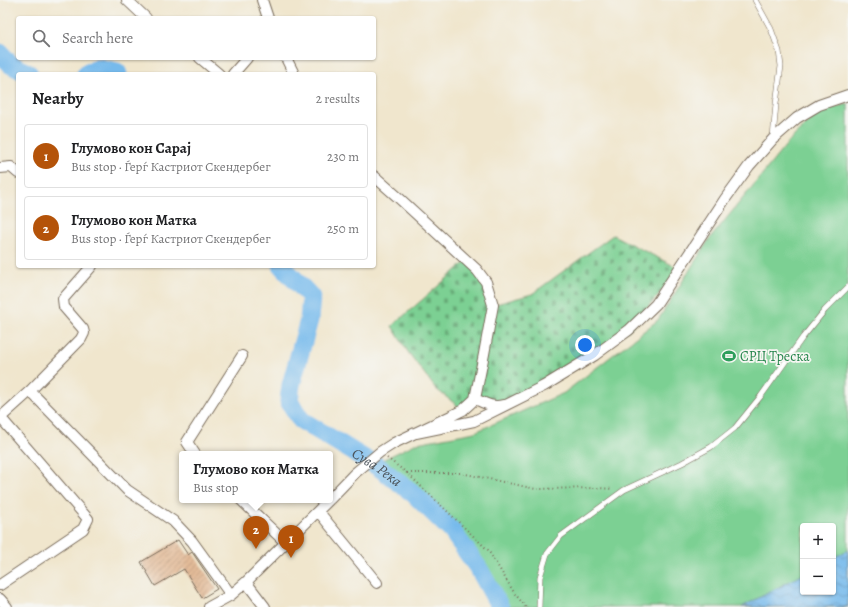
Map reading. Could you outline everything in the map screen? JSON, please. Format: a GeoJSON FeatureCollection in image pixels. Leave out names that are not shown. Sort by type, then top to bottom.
{"type":"FeatureCollection","features":[{"type":"Feature","properties":{"kind":"street"},"geometry":{"type":"LineString","coordinates":[[127,0],[144,16]]}},
{"type":"Feature","properties":{"kind":"street"},"geometry":{"type":"LineString","coordinates":[[262,0],[267,16]]}},
{"type":"Feature","properties":{"kind":"street"},"geometry":{"type":"LineString","coordinates":[[202,60],[217,72]]}},
{"type":"Feature","properties":{"kind":"street"},"geometry":{"type":"LineString","coordinates":[[235,72],[245,60]]}},
{"type":"Feature","properties":{"kind":"street"},"geometry":{"type":"LineString","coordinates":[[287,60],[293,72]]}},
{"type":"Feature","properties":{"kind":"street"},"geometry":{"type":"LineString","coordinates":[[416,434],[474,421],[544,386],[595,355],[629,330],[656,304],[749,166],[773,139],[797,118],[819,105],[848,95]]}},
{"type":"Feature","properties":{"kind":"street"},"geometry":{"type":"LineString","coordinates":[[0,168],[11,167],[16,171]]}},
{"type":"Feature","properties":{"kind":"street"},"geometry":{"type":"LineString","coordinates":[[333,495],[355,473],[380,452],[394,443],[416,434],[463,410],[475,399],[492,305],[486,282],[477,270],[376,178]]}},
{"type":"Feature","properties":{"kind":"street"},"geometry":{"type":"LineString","coordinates":[[0,585],[83,529],[88,519],[0,417],[30,391],[81,339],[84,333],[83,330],[64,307],[63,298],[90,268]]}},
{"type":"Feature","properties":{"kind":"street"},"geometry":{"type":"LineString","coordinates":[[193,451],[187,442],[242,356]]}},
{"type":"Feature","properties":{"kind":"street"},"geometry":{"type":"LineString","coordinates":[[30,391],[127,490],[173,522],[192,541],[231,595]]}},
{"type":"Feature","properties":{"kind":"street"},"geometry":{"type":"LineString","coordinates":[[475,399],[497,406],[508,404]]}},
{"type":"Feature","properties":{"kind":"street"},"geometry":{"type":"LineString","coordinates":[[245,503],[285,542]]}},
{"type":"Feature","properties":{"kind":"street"},"geometry":{"type":"LineString","coordinates":[[209,607],[231,595],[246,582],[325,503]]}},
{"type":"Feature","properties":{"kind":"street"},"geometry":{"type":"LineString","coordinates":[[318,511],[376,583]]}},
{"type":"Feature","properties":{"kind":"street"},"geometry":{"type":"LineString","coordinates":[[246,582],[266,607]]}},
{"type":"Feature","properties":{"kind":"street"},"geometry":{"type":"LineString","coordinates":[[0,599],[7,607]]}},
{"type":"Feature","properties":{"kind":"lane"},"geometry":{"type":"LineString","coordinates":[[754,0],[771,29],[779,51],[781,66],[773,139]]}},
{"type":"Feature","properties":{"kind":"lane"},"geometry":{"type":"LineString","coordinates":[[539,607],[540,577],[547,554],[561,536],[624,490],[682,463],[711,447],[735,428],[761,396],[803,337],[825,310],[848,287]]}},
{"type":"Feature","properties":{"kind":"path"},"geometry":{"type":"LineString","coordinates":[[380,452],[407,473],[488,550],[515,594],[526,607]]}},
{"type":"Feature","properties":{"kind":"path"},"geometry":{"type":"LineString","coordinates":[[407,473],[461,473],[536,489],[598,488],[624,490]]}},
{"type":"Feature","properties":{"kind":"green space","name":"СРЦ Треска"},"geometry":{"type":"Polygon","coordinates":[[[848,104],[848,607],[497,607],[469,557],[411,495],[376,463],[417,443],[475,432],[564,393],[658,320],[708,241],[791,139],[822,110],[848,104]]]}},
{"type":"Feature","properties":{"kind":"green space"},"geometry":{"type":"Polygon","coordinates":[[[613,235],[680,269],[629,330],[508,404],[475,399],[463,410],[436,389],[408,352],[392,326],[467,261],[477,270],[493,305],[532,294],[613,235]]]}},
{"type":"Feature","properties":{"kind":"water"},"geometry":{"type":"Polygon","coordinates":[[[848,550],[848,607],[742,607],[800,576],[800,595],[836,595],[836,556],[848,550]]]}},
{"type":"Feature","properties":{"kind":"building"},"geometry":{"type":"Polygon","coordinates":[[[178,540],[188,555],[192,552],[217,589],[202,598],[184,569],[155,586],[141,562],[178,540]]]}},
{"type":"Feature","properties":{"kind":"waterway","name":"Сува Река"},"geometry":{"type":"LineString","coordinates":[[0,53],[10,64],[25,72]]}},
{"type":"Feature","properties":{"kind":"waterway","name":"Сува Река"},"geometry":{"type":"LineString","coordinates":[[90,72],[99,68],[117,72]]}},
{"type":"Feature","properties":{"kind":"waterway","name":"Сува Река"},"geometry":{"type":"LineString","coordinates":[[284,268],[311,297],[309,320],[291,385],[289,401],[301,420],[380,468],[414,494],[452,531],[479,569],[500,607]]}},
{"type":"Feature","properties":{"kind":"place","name":"СРЦ Треска"},"geometry":{"type":"Point","coordinates":[729,356]}},
{"type":"Feature","properties":{"kind":"place","name":"Глумово кон Матка"},"geometry":{"type":"Point","coordinates":[256,549]}},
{"type":"Feature","properties":{"kind":"place","name":"Глумово кон Сарај"},"geometry":{"type":"Point","coordinates":[291,558]}}]}
